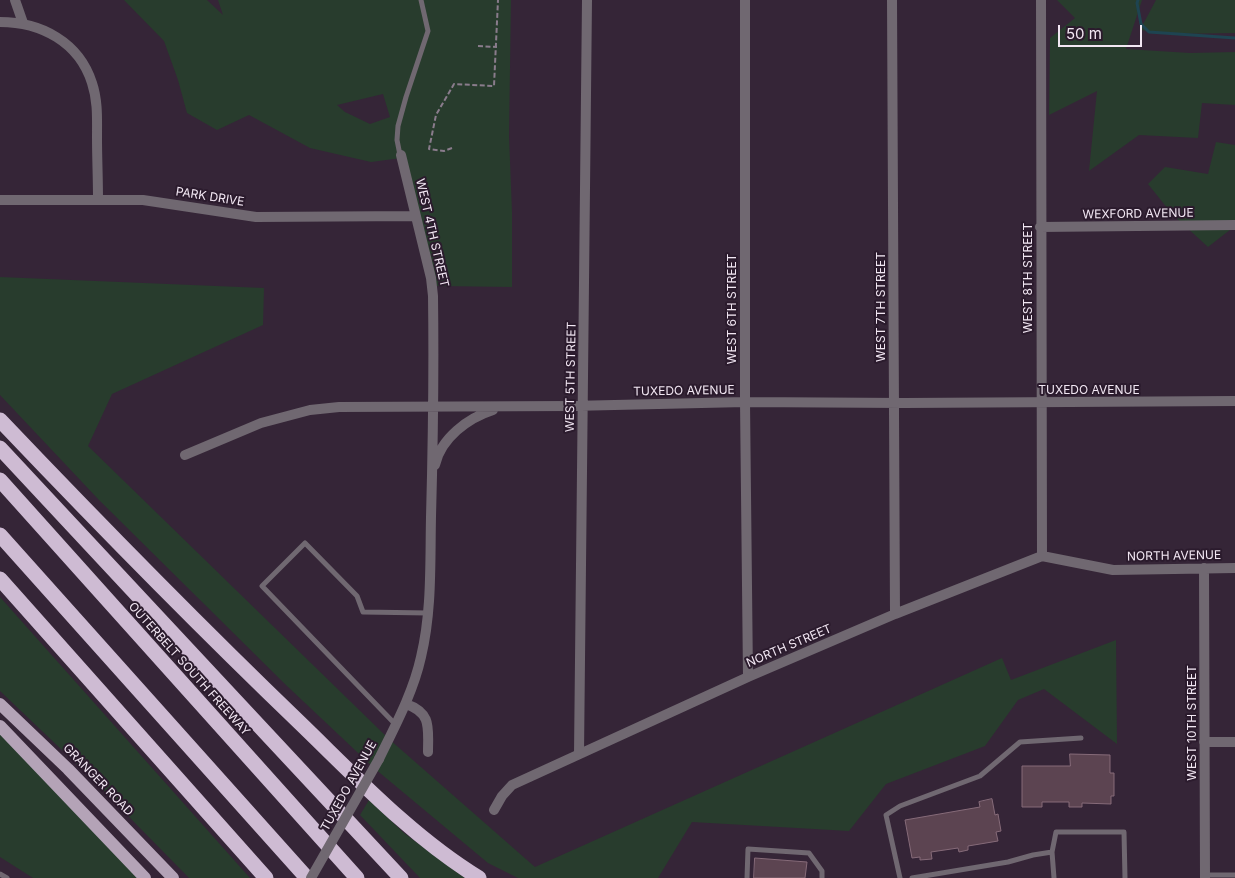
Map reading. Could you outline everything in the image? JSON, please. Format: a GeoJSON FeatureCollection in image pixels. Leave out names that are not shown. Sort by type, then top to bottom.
{"type":"FeatureCollection","features":[{"type":"Feature","properties":{"kind":"highway"},"geometry":{"type":"LineString","coordinates":[[0,420],[178,605],[302,725],[409,825],[454,863],[479,878]]}},
{"type":"Feature","properties":{"kind":"highway"},"geometry":{"type":"LineString","coordinates":[[0,448],[401,878]]}},
{"type":"Feature","properties":{"kind":"highway","name":"OUTERBELT SOUTH FREEWAY"},"geometry":{"type":"LineString","coordinates":[[0,480],[357,878]]}},
{"type":"Feature","properties":{"kind":"highway"},"geometry":{"type":"LineString","coordinates":[[0,535],[307,878]]}},
{"type":"Feature","properties":{"kind":"highway"},"geometry":{"type":"LineString","coordinates":[[0,579],[266,878]]}},
{"type":"Feature","properties":{"kind":"main road","name":"GRANGER ROAD"},"geometry":{"type":"LineString","coordinates":[[0,704],[68,769],[173,878]]}},
{"type":"Feature","properties":{"kind":"main road"},"geometry":{"type":"LineString","coordinates":[[0,726],[146,878]]}},
{"type":"Feature","properties":{"kind":"street"},"geometry":{"type":"LineString","coordinates":[[15,0],[23,23]]}},
{"type":"Feature","properties":{"kind":"street","name":"WEST 5TH STREET"},"geometry":{"type":"LineString","coordinates":[[579,754],[588,0]]}},
{"type":"Feature","properties":{"kind":"street","name":"WEST 6TH STREET"},"geometry":{"type":"LineString","coordinates":[[745,0],[745,402],[748,678]]}},
{"type":"Feature","properties":{"kind":"street","name":"WEST 7TH STREET"},"geometry":{"type":"LineString","coordinates":[[892,0],[895,614]]}},
{"type":"Feature","properties":{"kind":"street","name":"WEST 8TH STREET"},"geometry":{"type":"LineString","coordinates":[[1041,0],[1042,556]]}},
{"type":"Feature","properties":{"kind":"street"},"geometry":{"type":"LineString","coordinates":[[0,22],[23,23],[55,35],[72,49],[84,64],[93,84],[97,108],[98,199]]}},
{"type":"Feature","properties":{"kind":"street","name":"WEST 4TH STREET"},"geometry":{"type":"LineString","coordinates":[[400,155],[431,278],[433,296],[434,407]]}},
{"type":"Feature","properties":{"kind":"street","name":"PARK DRIVE"},"geometry":{"type":"LineString","coordinates":[[0,200],[98,199],[165,202],[256,217],[415,216]]}},
{"type":"Feature","properties":{"kind":"street","name":"WEXFORD AVENUE"},"geometry":{"type":"LineString","coordinates":[[1040,227],[1235,225]]}},
{"type":"Feature","properties":{"kind":"street","name":"TUXEDO AVENUE"},"geometry":{"type":"LineString","coordinates":[[311,878],[379,759],[396,725],[406,704],[421,658],[428,613],[434,407],[745,402],[1042,403],[1235,401]]}},
{"type":"Feature","properties":{"kind":"street"},"geometry":{"type":"LineString","coordinates":[[432,478],[436,459],[445,444],[459,428],[473,417],[507,406]]}},
{"type":"Feature","properties":{"kind":"street"},"geometry":{"type":"LineString","coordinates":[[185,455],[261,423],[310,410],[434,407]]}},
{"type":"Feature","properties":{"kind":"street","name":"NORTH STREET"},"geometry":{"type":"LineString","coordinates":[[494,810],[502,796],[512,785],[895,614],[1042,556]]}},
{"type":"Feature","properties":{"kind":"street","name":"NORTH AVENUE"},"geometry":{"type":"LineString","coordinates":[[1042,556],[1113,570],[1235,568]]}},
{"type":"Feature","properties":{"kind":"street","name":"WEST 10TH STREET"},"geometry":{"type":"LineString","coordinates":[[1204,568],[1205,877]]}},
{"type":"Feature","properties":{"kind":"street"},"geometry":{"type":"LineString","coordinates":[[406,704],[422,712],[427,720],[428,752]]}},
{"type":"Feature","properties":{"kind":"street"},"geometry":{"type":"LineString","coordinates":[[1204,742],[1235,742]]}},
{"type":"Feature","properties":{"kind":"lane"},"geometry":{"type":"LineString","coordinates":[[400,155],[398,126],[428,31],[421,0]]}},
{"type":"Feature","properties":{"kind":"lane"},"geometry":{"type":"LineString","coordinates":[[396,725],[262,586],[305,543],[357,596],[363,612],[428,613]]}},
{"type":"Feature","properties":{"kind":"lane"},"geometry":{"type":"LineString","coordinates":[[900,878],[886,815],[900,806],[980,776],[1020,742],[1082,738]]}},
{"type":"Feature","properties":{"kind":"lane"},"geometry":{"type":"LineString","coordinates":[[1054,878],[1052,852],[1056,832],[1124,832],[1125,878]]}},
{"type":"Feature","properties":{"kind":"lane"},"geometry":{"type":"LineString","coordinates":[[747,878],[748,849],[809,853],[822,871],[822,878]]}},
{"type":"Feature","properties":{"kind":"lane"},"geometry":{"type":"LineString","coordinates":[[912,878],[1008,862],[1052,852]]}},
{"type":"Feature","properties":{"kind":"lane"},"geometry":{"type":"LineString","coordinates":[[0,874],[7,878]]}},
{"type":"Feature","properties":{"kind":"lane"},"geometry":{"type":"LineString","coordinates":[[1205,877],[1235,875]]}},
{"type":"Feature","properties":{"kind":"path"},"geometry":{"type":"LineString","coordinates":[[452,148],[444,151],[429,149],[436,115],[454,84],[494,86],[498,0]]}},
{"type":"Feature","properties":{"kind":"path"},"geometry":{"type":"LineString","coordinates":[[478,46],[497,47]]}},
{"type":"Feature","properties":{"kind":"green space"},"geometry":{"type":"Polygon","coordinates":[[[124,0],[207,0],[223,15],[218,0],[511,0],[509,136],[512,287],[437,286],[401,158],[371,162],[310,148],[249,115],[217,130],[187,113],[164,41],[124,0]],[[383,94],[337,105],[345,112],[370,124],[390,117],[383,94]]]}},
{"type":"Feature","properties":{"kind":"green space"},"geometry":{"type":"Polygon","coordinates":[[[1057,0],[1142,0],[1126,49],[1190,53],[1235,52],[1235,105],[1202,103],[1198,138],[1139,135],[1089,171],[1097,91],[1049,115],[1050,38],[1075,18],[1057,0]]]}},
{"type":"Feature","properties":{"kind":"green space"},"geometry":{"type":"Polygon","coordinates":[[[1156,0],[1235,0],[1235,33],[1171,34],[1140,30],[1156,0]]]}},
{"type":"Feature","properties":{"kind":"green space"},"geometry":{"type":"Polygon","coordinates":[[[1216,142],[1235,145],[1235,226],[1208,247],[1172,214],[1148,184],[1165,167],[1208,174],[1216,142]]]}},
{"type":"Feature","properties":{"kind":"green space"},"geometry":{"type":"Polygon","coordinates":[[[0,277],[264,288],[263,325],[112,394],[88,446],[389,739],[535,867],[1002,658],[1011,680],[1116,640],[1117,744],[1044,689],[1018,700],[985,746],[886,784],[849,831],[692,822],[658,878],[518,878],[488,863],[374,768],[287,686],[99,500],[0,395],[0,277]]]}},
{"type":"Feature","properties":{"kind":"green space"},"geometry":{"type":"Polygon","coordinates":[[[0,597],[250,878],[189,878],[84,771],[0,691],[0,597]]]}},
{"type":"Feature","properties":{"kind":"green space"},"geometry":{"type":"Polygon","coordinates":[[[0,726],[145,878],[33,878],[0,857],[0,726]]]}},
{"type":"Feature","properties":{"kind":"green space"},"geometry":{"type":"Polygon","coordinates":[[[369,800],[404,833],[465,878],[420,878],[360,815],[369,800]]]}},
{"type":"Feature","properties":{"kind":"building"},"geometry":{"type":"Polygon","coordinates":[[[1070,754],[1110,755],[1110,773],[1114,773],[1114,796],[1111,796],[1111,804],[1082,803],[1082,807],[1069,807],[1069,802],[1042,802],[1042,807],[1022,807],[1022,766],[1070,766],[1070,754]]]}},
{"type":"Feature","properties":{"kind":"building"},"geometry":{"type":"Polygon","coordinates":[[[992,799],[995,815],[998,814],[1001,831],[996,832],[998,841],[968,846],[968,850],[959,852],[958,848],[931,852],[932,859],[920,860],[920,857],[912,858],[905,820],[980,807],[979,802],[992,799]]]}},
{"type":"Feature","properties":{"kind":"building"},"geometry":{"type":"Polygon","coordinates":[[[755,858],[807,862],[805,878],[754,878],[755,858]]]}},
{"type":"Feature","properties":{"kind":"waterway"},"geometry":{"type":"LineString","coordinates":[[1138,0],[1141,24],[1149,32],[1235,38]]}}]}
